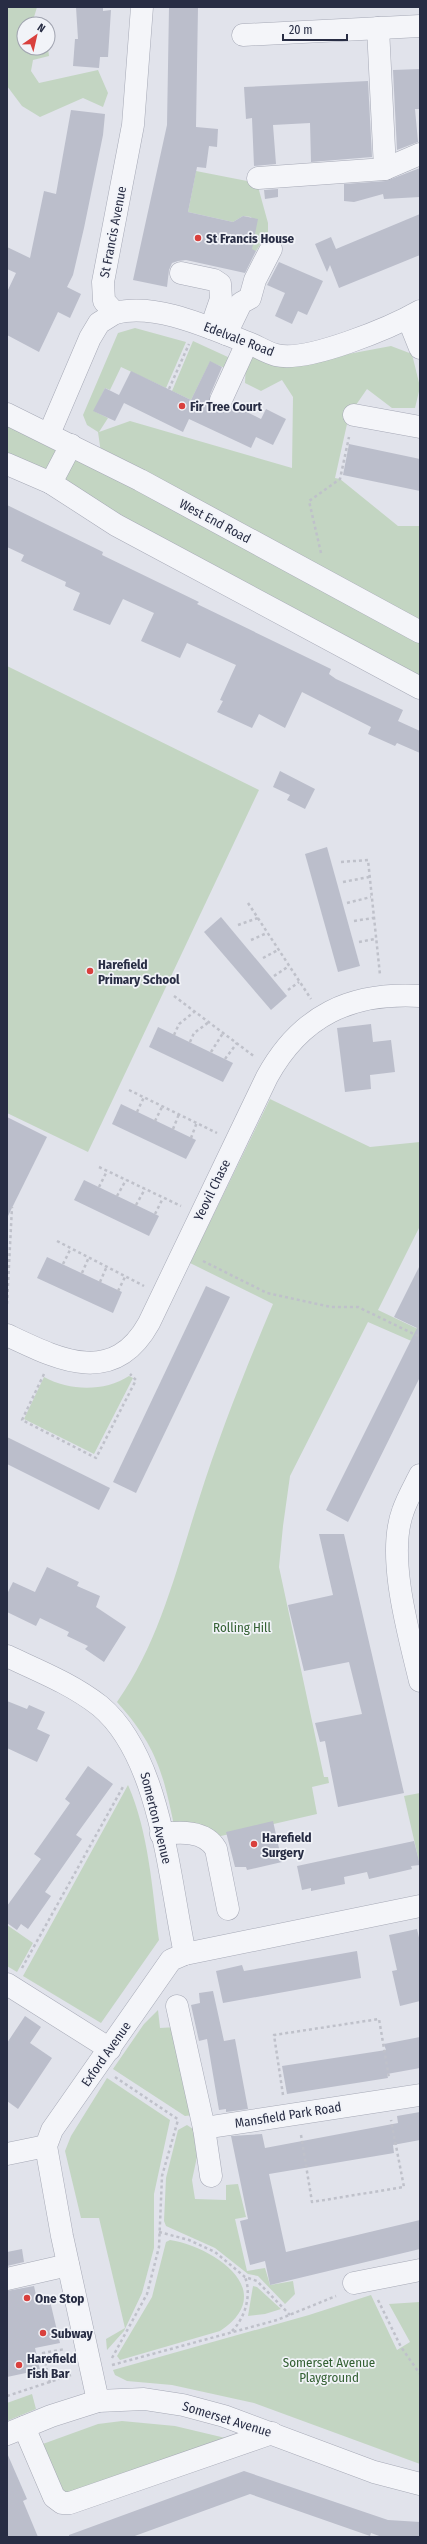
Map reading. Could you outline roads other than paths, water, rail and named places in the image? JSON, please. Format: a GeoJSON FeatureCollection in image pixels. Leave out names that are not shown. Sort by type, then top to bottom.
{"type":"FeatureCollection","features":[{"type":"Feature","properties":{"kind":"street","name":"St Francis Avenue"},"geometry":{"type":"LineString","coordinates":[[115,313],[104,301],[103,282],[133,125],[142,7]]}},
{"type":"Feature","properties":{"kind":"street"},"geometry":{"type":"LineString","coordinates":[[242,35],[420,26]]}},
{"type":"Feature","properties":{"kind":"street"},"geometry":{"type":"LineString","coordinates":[[378,28],[385,169]]}},
{"type":"Feature","properties":{"kind":"street"},"geometry":{"type":"LineString","coordinates":[[258,178],[385,169],[420,154]]}},
{"type":"Feature","properties":{"kind":"street"},"geometry":{"type":"LineString","coordinates":[[211,328],[241,303],[250,298],[256,280],[271,249]]}},
{"type":"Feature","properties":{"kind":"street"},"geometry":{"type":"LineString","coordinates":[[181,273],[214,280],[220,284],[221,299],[211,328]]}},
{"type":"Feature","properties":{"kind":"street","name":"Edelvale Road"},"geometry":{"type":"LineString","coordinates":[[115,313],[130,309],[211,328],[278,355],[306,353],[359,340],[414,314],[420,348]]}},
{"type":"Feature","properties":{"kind":"street"},"geometry":{"type":"LineString","coordinates":[[49,434],[90,338],[100,323],[115,313]]}},
{"type":"Feature","properties":{"kind":"street"},"geometry":{"type":"LineString","coordinates":[[221,400],[247,343]]}},
{"type":"Feature","properties":{"kind":"street","name":"West End Road"},"geometry":{"type":"LineString","coordinates":[[7,414],[71,445],[420,632]]}},
{"type":"Feature","properties":{"kind":"street"},"geometry":{"type":"LineString","coordinates":[[354,415],[420,427]]}},
{"type":"Feature","properties":{"kind":"street"},"geometry":{"type":"LineString","coordinates":[[51,483],[71,445]]}},
{"type":"Feature","properties":{"kind":"street"},"geometry":{"type":"LineString","coordinates":[[7,464],[51,483],[116,525],[420,688]]}},
{"type":"Feature","properties":{"kind":"street","name":"Yeovil Chase"},"geometry":{"type":"LineString","coordinates":[[7,1335],[50,1356],[83,1363],[105,1361],[127,1351],[142,1335],[235,1142],[271,1070],[286,1046],[298,1033],[323,1015],[354,1002],[383,995],[420,996]]}},
{"type":"Feature","properties":{"kind":"street"},"geometry":{"type":"LineString","coordinates":[[420,1475],[402,1512],[397,1540],[399,1575],[408,1632],[420,1681]]}},
{"type":"Feature","properties":{"kind":"street","name":"Somerton Avenue"},"geometry":{"type":"LineString","coordinates":[[7,1656],[73,1687],[100,1707],[125,1733],[139,1759],[151,1788],[185,1954]]}},
{"type":"Feature","properties":{"kind":"street"},"geometry":{"type":"LineString","coordinates":[[161,1834],[182,1832],[198,1835],[212,1842],[216,1849],[228,1909]]}},
{"type":"Feature","properties":{"kind":"street","name":"Exford Avenue"},"geometry":{"type":"LineString","coordinates":[[46,2146],[52,2130],[171,1960],[185,1954],[420,1906]]}},
{"type":"Feature","properties":{"kind":"street"},"geometry":{"type":"LineString","coordinates":[[9,1986],[104,2057]]}},
{"type":"Feature","properties":{"kind":"street"},"geometry":{"type":"LineString","coordinates":[[177,2006],[204,2128],[211,2176]]}},
{"type":"Feature","properties":{"kind":"street","name":"Mansfield Park Road"},"geometry":{"type":"LineString","coordinates":[[204,2128],[420,2095]]}},
{"type":"Feature","properties":{"kind":"street"},"geometry":{"type":"LineString","coordinates":[[7,2154],[46,2146],[68,2265],[98,2401]]}},
{"type":"Feature","properties":{"kind":"street"},"geometry":{"type":"LineString","coordinates":[[7,2278],[68,2265]]}},
{"type":"Feature","properties":{"kind":"street"},"geometry":{"type":"LineString","coordinates":[[347,2289],[420,2270]]}},
{"type":"Feature","properties":{"kind":"street","name":"Somerset Avenue"},"geometry":{"type":"LineString","coordinates":[[15,2430],[98,2401],[144,2399],[183,2405],[272,2433],[374,2472],[420,2484]]}},
{"type":"Feature","properties":{"kind":"street"},"geometry":{"type":"LineString","coordinates":[[15,2430],[54,2497],[62,2503],[70,2503],[272,2433]]}},
{"type":"Feature","properties":{"kind":"place","name":"St Francis House"},"geometry":{"type":"Point","coordinates":[198,238]}},
{"type":"Feature","properties":{"kind":"place","name":"Fir Tree Court"},"geometry":{"type":"Point","coordinates":[182,406]}},
{"type":"Feature","properties":{"kind":"place","name":"Harefield Primary School"},"geometry":{"type":"Point","coordinates":[90,971]}},
{"type":"Feature","properties":{"kind":"place","name":"Harefield Surgery"},"geometry":{"type":"Point","coordinates":[254,1844]}},
{"type":"Feature","properties":{"kind":"place","name":"One Stop"},"geometry":{"type":"Point","coordinates":[27,2298]}},
{"type":"Feature","properties":{"kind":"place","name":"Subway"},"geometry":{"type":"Point","coordinates":[43,2333]}},
{"type":"Feature","properties":{"kind":"place","name":"Harefield Fish Bar"},"geometry":{"type":"Point","coordinates":[19,2365]}},
{"type":"Feature","properties":{"kind":"park label","name":"Rolling Hill"},"geometry":{"type":"Point","coordinates":[242,1627]}},
{"type":"Feature","properties":{"kind":"park label","name":"Somerset Avenue Playground"},"geometry":{"type":"Point","coordinates":[329,2370]}}]}
